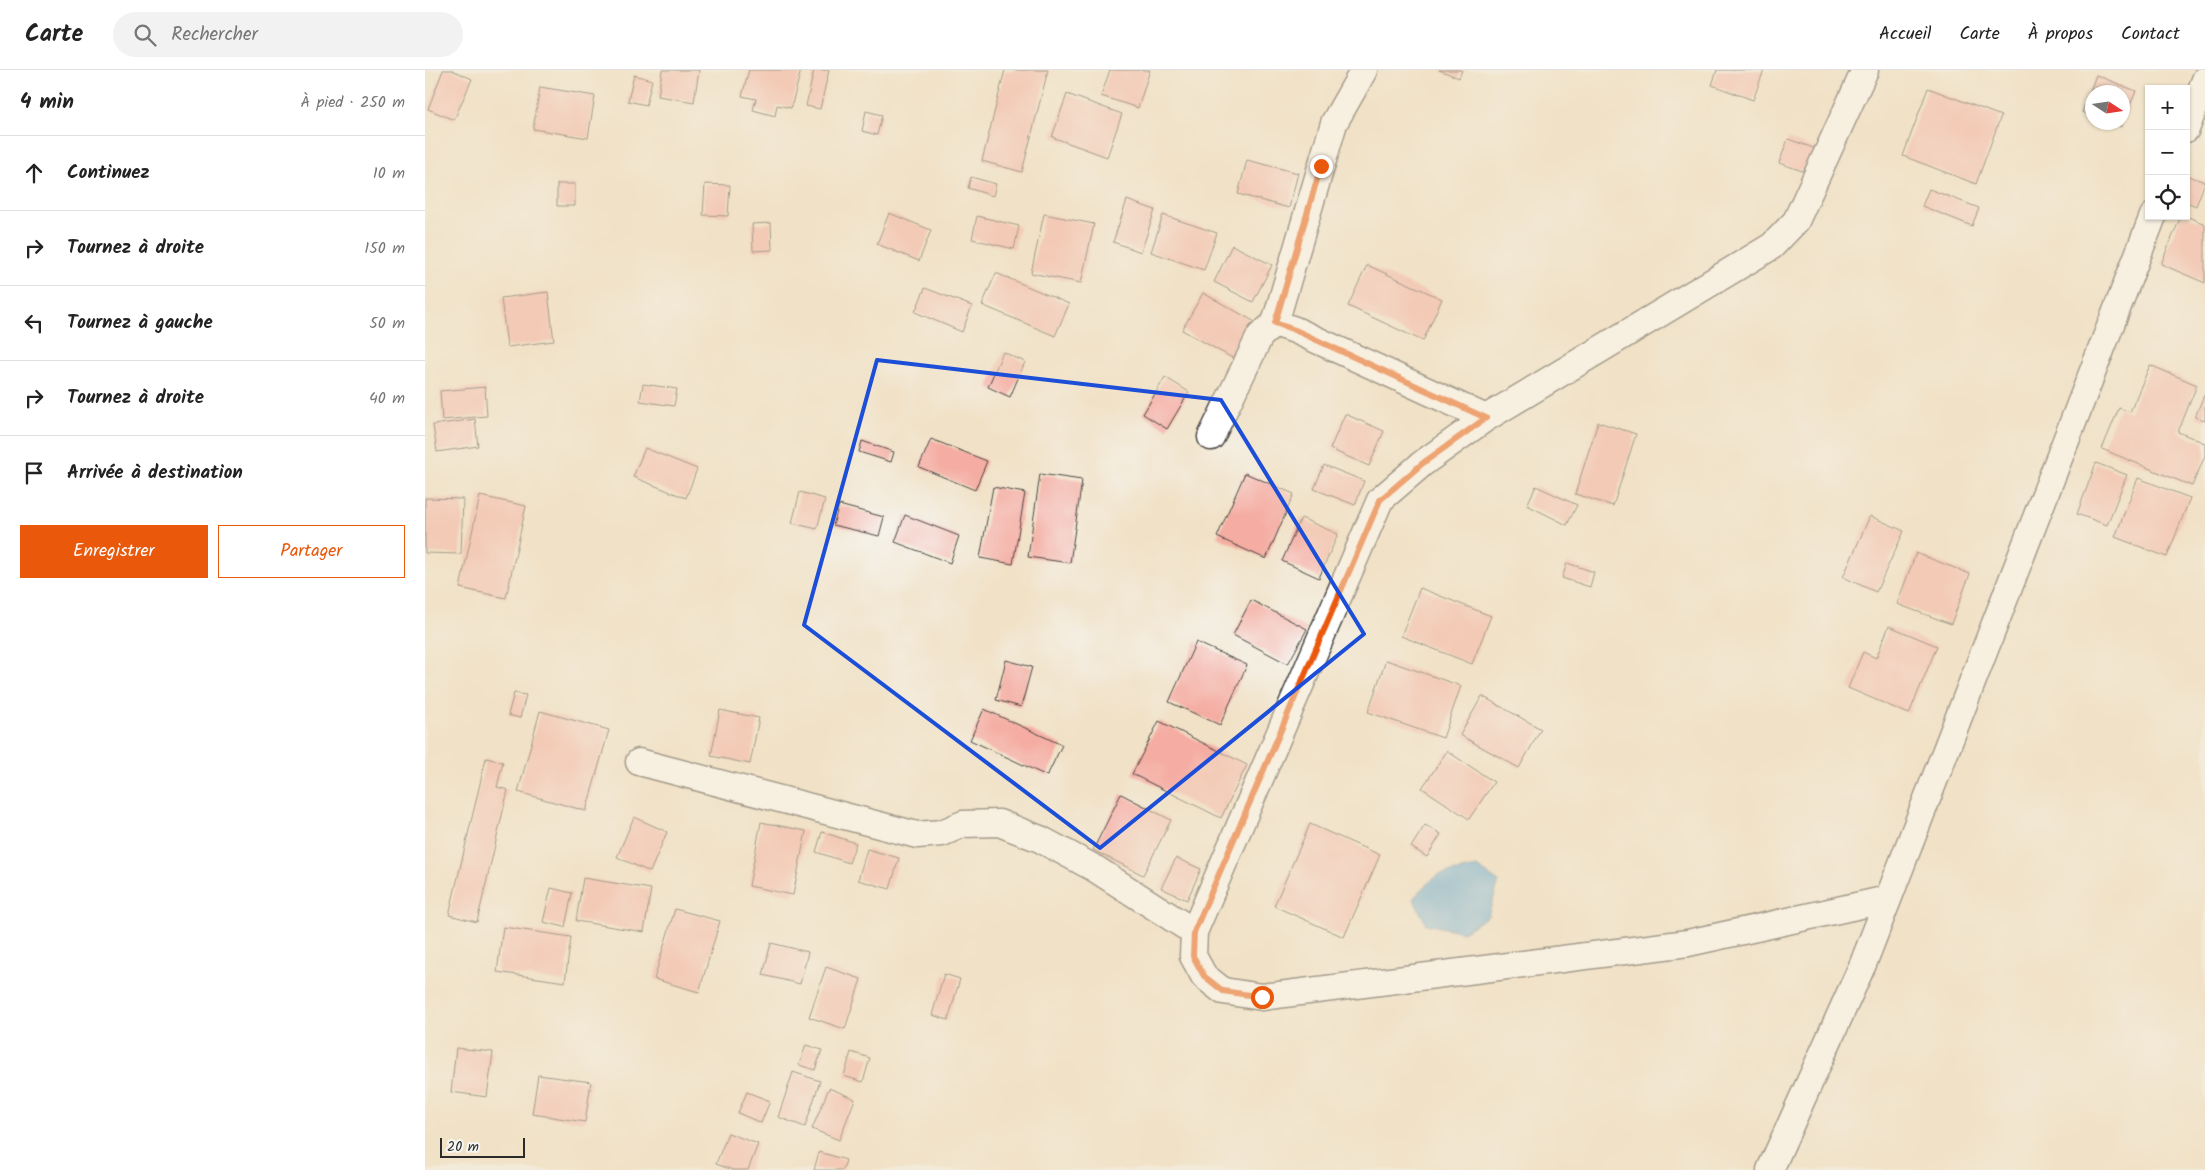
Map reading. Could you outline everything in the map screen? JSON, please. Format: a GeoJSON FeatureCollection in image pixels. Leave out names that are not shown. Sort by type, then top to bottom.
{"type":"FeatureCollection","features":[{"type":"Feature","properties":{"kind":"street"},"geometry":{"type":"LineString","coordinates":[[1211,437],[1260,336],[1275,323],[1334,123],[1364,70]]}},
{"type":"Feature","properties":{"kind":"street"},"geometry":{"type":"LineString","coordinates":[[1865,70],[1796,220],[1772,246],[1486,418],[1423,463],[1380,500],[1194,932],[1193,956],[1204,976],[1223,991],[1262,997],[1688,943],[1888,899]]}},
{"type":"Feature","properties":{"kind":"street"},"geometry":{"type":"LineString","coordinates":[[2190,119],[2205,80]]}},
{"type":"Feature","properties":{"kind":"street"},"geometry":{"type":"LineString","coordinates":[[1770,1170],[1863,964],[2151,220]]}},
{"type":"Feature","properties":{"kind":"street"},"geometry":{"type":"LineString","coordinates":[[1275,323],[1295,330],[1486,418]]}},
{"type":"Feature","properties":{"kind":"street"},"geometry":{"type":"LineString","coordinates":[[639,762],[917,835],[942,833],[963,824],[999,822],[1040,839],[1094,868],[1194,932]]}},
{"type":"Feature","properties":{"kind":"highlighted area"},"geometry":{"type":"Polygon","coordinates":[[[877,360],[1221,400],[1364,634],[1100,848],[804,625],[877,360]]]}},
{"type":"Feature","properties":{"kind":"water"},"geometry":{"type":"Polygon","coordinates":[[[1477,867],[1499,882],[1488,916],[1463,932],[1426,924],[1413,898],[1437,875],[1477,867]]]}},
{"type":"Feature","properties":{"kind":"building"},"geometry":{"type":"Polygon","coordinates":[[[443,70],[452,70],[472,79],[454,120],[428,109],[443,70]]]}},
{"type":"Feature","properties":{"kind":"building"},"geometry":{"type":"Polygon","coordinates":[[[662,70],[699,70],[694,102],[658,96],[662,70]]]}},
{"type":"Feature","properties":{"kind":"building"},"geometry":{"type":"Polygon","coordinates":[[[749,70],[801,70],[791,108],[777,105],[775,116],[753,110],[756,99],[742,96],[749,70]]]}},
{"type":"Feature","properties":{"kind":"building"},"geometry":{"type":"Polygon","coordinates":[[[814,70],[829,70],[820,109],[806,106],[814,70]]]}},
{"type":"Feature","properties":{"kind":"building"},"geometry":{"type":"Polygon","coordinates":[[[1005,70],[1048,70],[1022,172],[982,161],[1005,70]]]}},
{"type":"Feature","properties":{"kind":"building"},"geometry":{"type":"Polygon","coordinates":[[[1110,70],[1150,70],[1138,108],[1101,96],[1110,70]]]}},
{"type":"Feature","properties":{"kind":"building"},"geometry":{"type":"Polygon","coordinates":[[[1439,70],[1462,70],[1459,78],[1439,70]]]}},
{"type":"Feature","properties":{"kind":"building"},"geometry":{"type":"Polygon","coordinates":[[[1717,70],[1764,70],[1753,100],[1712,85],[1717,70]]]}},
{"type":"Feature","properties":{"kind":"building"},"geometry":{"type":"Polygon","coordinates":[[[634,75],[652,80],[646,105],[628,101],[634,75]]]}},
{"type":"Feature","properties":{"kind":"building"},"geometry":{"type":"Polygon","coordinates":[[[2096,75],[2121,85],[2092,85],[2096,75]]]}},
{"type":"Feature","properties":{"kind":"building"},"geometry":{"type":"Polygon","coordinates":[[[540,87],[595,96],[588,138],[533,129],[540,87]]]}},
{"type":"Feature","properties":{"kind":"building"},"geometry":{"type":"Polygon","coordinates":[[[1928,88],[2001,116],[1976,184],[1903,156],[1928,88]]]}},
{"type":"Feature","properties":{"kind":"building"},"geometry":{"type":"Polygon","coordinates":[[[2130,89],[2136,91],[2130,105],[2130,89]]]}},
{"type":"Feature","properties":{"kind":"building"},"geometry":{"type":"Polygon","coordinates":[[[1067,94],[1122,114],[1107,157],[1052,137],[1067,94]]]}},
{"type":"Feature","properties":{"kind":"building"},"geometry":{"type":"Polygon","coordinates":[[[866,111],[882,115],[877,135],[862,131],[866,111]]]}},
{"type":"Feature","properties":{"kind":"building"},"geometry":{"type":"Polygon","coordinates":[[[1788,139],[1819,150],[1811,174],[1779,163],[1788,139]]]}},
{"type":"Feature","properties":{"kind":"building"},"geometry":{"type":"Polygon","coordinates":[[[1247,160],[1298,173],[1289,208],[1238,194],[1247,160]]]}},
{"type":"Feature","properties":{"kind":"building"},"geometry":{"type":"Polygon","coordinates":[[[2190,176],[2205,182],[2196,206],[2190,204],[2190,176]]]}},
{"type":"Feature","properties":{"kind":"building"},"geometry":{"type":"Polygon","coordinates":[[[971,177],[996,184],[993,196],[968,188],[971,177]]]}},
{"type":"Feature","properties":{"kind":"building"},"geometry":{"type":"Polygon","coordinates":[[[557,184],[575,184],[575,206],[557,206],[557,184]]]}},
{"type":"Feature","properties":{"kind":"building"},"geometry":{"type":"Polygon","coordinates":[[[705,184],[730,185],[728,216],[703,215],[705,184]]]}},
{"type":"Feature","properties":{"kind":"building"},"geometry":{"type":"Polygon","coordinates":[[[1929,189],[1979,208],[1972,226],[1922,206],[1929,189]]]}},
{"type":"Feature","properties":{"kind":"building"},"geometry":{"type":"Polygon","coordinates":[[[1127,200],[1155,210],[1141,252],[1113,242],[1127,200]]]}},
{"type":"Feature","properties":{"kind":"building"},"geometry":{"type":"Polygon","coordinates":[[[889,213],[931,230],[919,261],[877,244],[889,213]]]}},
{"type":"Feature","properties":{"kind":"building"},"geometry":{"type":"Polygon","coordinates":[[[1044,214],[1094,224],[1081,283],[1031,273],[1044,214]]]}},
{"type":"Feature","properties":{"kind":"building"},"geometry":{"type":"Polygon","coordinates":[[[1163,215],[1217,233],[1204,270],[1151,252],[1163,215]]]}},
{"type":"Feature","properties":{"kind":"building"},"geometry":{"type":"Polygon","coordinates":[[[977,216],[1019,226],[1014,249],[972,239],[977,216]]]}},
{"type":"Feature","properties":{"kind":"building"},"geometry":{"type":"Polygon","coordinates":[[[2190,218],[2205,224],[2205,283],[2161,264],[2179,220],[2190,220],[2190,218]]]}},
{"type":"Feature","properties":{"kind":"building"},"geometry":{"type":"Polygon","coordinates":[[[771,223],[772,250],[753,251],[752,224],[771,223]]]}},
{"type":"Feature","properties":{"kind":"building"},"geometry":{"type":"Polygon","coordinates":[[[1232,245],[1272,265],[1253,302],[1214,282],[1232,245]]]}},
{"type":"Feature","properties":{"kind":"building"},"geometry":{"type":"Polygon","coordinates":[[[1367,265],[1442,299],[1423,341],[1348,306],[1367,265]]]}},
{"type":"Feature","properties":{"kind":"building"},"geometry":{"type":"Polygon","coordinates":[[[996,273],[1069,304],[1055,336],[982,305],[996,273]]]}},
{"type":"Feature","properties":{"kind":"building"},"geometry":{"type":"Polygon","coordinates":[[[925,288],[972,306],[962,332],[915,312],[925,288]]]}},
{"type":"Feature","properties":{"kind":"building"},"geometry":{"type":"Polygon","coordinates":[[[548,292],[554,341],[507,347],[501,298],[548,292]]]}},
{"type":"Feature","properties":{"kind":"building"},"geometry":{"type":"Polygon","coordinates":[[[1203,293],[1257,323],[1236,360],[1182,330],[1203,293]]]}},
{"type":"Feature","properties":{"kind":"building"},"geometry":{"type":"Polygon","coordinates":[[[1003,352],[1025,362],[1010,397],[988,387],[1003,352]]]}},
{"type":"Feature","properties":{"kind":"building"},"geometry":{"type":"Polygon","coordinates":[[[2150,365],[2197,385],[2178,432],[2205,443],[2205,456],[2192,486],[2102,449],[2119,408],[2130,412],[2150,365]]]}},
{"type":"Feature","properties":{"kind":"building"},"geometry":{"type":"Polygon","coordinates":[[[1165,377],[1189,392],[1167,429],[1143,414],[1165,377]]]}},
{"type":"Feature","properties":{"kind":"building"},"geometry":{"type":"Polygon","coordinates":[[[643,384],[677,389],[674,406],[640,401],[643,384]]]}},
{"type":"Feature","properties":{"kind":"building"},"geometry":{"type":"Polygon","coordinates":[[[485,387],[487,416],[442,420],[440,391],[485,387]]]}},
{"type":"Feature","properties":{"kind":"building"},"geometry":{"type":"Polygon","coordinates":[[[2205,393],[2205,421],[2195,417],[2205,393]]]}},
{"type":"Feature","properties":{"kind":"building"},"geometry":{"type":"Polygon","coordinates":[[[1345,414],[1384,431],[1369,466],[1330,449],[1345,414]]]}},
{"type":"Feature","properties":{"kind":"building"},"geometry":{"type":"Polygon","coordinates":[[[475,419],[478,446],[437,452],[433,425],[475,419]]]}},
{"type":"Feature","properties":{"kind":"building"},"geometry":{"type":"Polygon","coordinates":[[[1598,422],[1636,434],[1613,506],[1575,494],[1598,422]]]}},
{"type":"Feature","properties":{"kind":"building"},"geometry":{"type":"Polygon","coordinates":[[[931,439],[987,461],[975,490],[919,467],[931,439]]]}},
{"type":"Feature","properties":{"kind":"building"},"geometry":{"type":"Polygon","coordinates":[[[862,441],[894,452],[891,462],[859,452],[862,441]]]}},
{"type":"Feature","properties":{"kind":"building"},"geometry":{"type":"Polygon","coordinates":[[[645,448],[697,469],[686,498],[633,477],[645,448]]]}},
{"type":"Feature","properties":{"kind":"building"},"geometry":{"type":"Polygon","coordinates":[[[2096,463],[2127,475],[2107,525],[2077,514],[2096,463]]]}},
{"type":"Feature","properties":{"kind":"building"},"geometry":{"type":"Polygon","coordinates":[[[1324,465],[1364,481],[1355,505],[1314,489],[1324,465]]]}},
{"type":"Feature","properties":{"kind":"building"},"geometry":{"type":"Polygon","coordinates":[[[1245,473],[1294,494],[1266,559],[1217,537],[1245,473]]]}},
{"type":"Feature","properties":{"kind":"building"},"geometry":{"type":"Polygon","coordinates":[[[1040,474],[1082,480],[1070,563],[1028,557],[1040,474]]]}},
{"type":"Feature","properties":{"kind":"building"},"geometry":{"type":"Polygon","coordinates":[[[2138,478],[2190,498],[2167,557],[2115,537],[2138,478]]]}},
{"type":"Feature","properties":{"kind":"building"},"geometry":{"type":"Polygon","coordinates":[[[1536,486],[1577,505],[1567,525],[1527,505],[1536,486]]]}},
{"type":"Feature","properties":{"kind":"building"},"geometry":{"type":"Polygon","coordinates":[[[993,487],[1025,493],[1013,564],[980,558],[993,487]]]}},
{"type":"Feature","properties":{"kind":"building"},"geometry":{"type":"Polygon","coordinates":[[[800,492],[825,499],[817,529],[792,523],[800,492]]]}},
{"type":"Feature","properties":{"kind":"building"},"geometry":{"type":"Polygon","coordinates":[[[480,496],[526,506],[506,598],[460,588],[480,496]]]}},
{"type":"Feature","properties":{"kind":"building"},"geometry":{"type":"Polygon","coordinates":[[[425,498],[463,499],[461,554],[425,553],[425,498]]]}},
{"type":"Feature","properties":{"kind":"building"},"geometry":{"type":"Polygon","coordinates":[[[839,505],[884,517],[879,536],[833,525],[839,505]]]}},
{"type":"Feature","properties":{"kind":"building"},"geometry":{"type":"Polygon","coordinates":[[[905,515],[959,536],[950,563],[895,542],[905,515]]]}},
{"type":"Feature","properties":{"kind":"building"},"geometry":{"type":"Polygon","coordinates":[[[1870,516],[1904,531],[1876,592],[1843,577],[1870,516]]]}},
{"type":"Feature","properties":{"kind":"building"},"geometry":{"type":"Polygon","coordinates":[[[1301,518],[1338,534],[1319,578],[1282,561],[1301,518]]]}},
{"type":"Feature","properties":{"kind":"building"},"geometry":{"type":"Polygon","coordinates":[[[1916,553],[1970,574],[1951,624],[1897,604],[1916,553]]]}},
{"type":"Feature","properties":{"kind":"building"},"geometry":{"type":"Polygon","coordinates":[[[1567,563],[1594,572],[1590,587],[1562,578],[1567,563]]]}},
{"type":"Feature","properties":{"kind":"building"},"geometry":{"type":"Polygon","coordinates":[[[1420,588],[1491,616],[1472,664],[1401,636],[1420,588]]]}},
{"type":"Feature","properties":{"kind":"building"},"geometry":{"type":"Polygon","coordinates":[[[1251,600],[1307,629],[1288,664],[1233,635],[1251,600]]]}},
{"type":"Feature","properties":{"kind":"building"},"geometry":{"type":"Polygon","coordinates":[[[1889,626],[1937,646],[1909,714],[1848,688],[1863,652],[1876,658],[1889,626]]]}},
{"type":"Feature","properties":{"kind":"building"},"geometry":{"type":"Polygon","coordinates":[[[1196,642],[1247,665],[1220,725],[1169,702],[1196,642]]]}},
{"type":"Feature","properties":{"kind":"building"},"geometry":{"type":"Polygon","coordinates":[[[1006,660],[1032,667],[1021,707],[996,700],[1006,660]]]}},
{"type":"Feature","properties":{"kind":"building"},"geometry":{"type":"Polygon","coordinates":[[[1386,660],[1461,686],[1443,738],[1368,712],[1386,660]]]}},
{"type":"Feature","properties":{"kind":"building"},"geometry":{"type":"Polygon","coordinates":[[[514,693],[526,695],[520,718],[508,715],[514,693]]]}},
{"type":"Feature","properties":{"kind":"building"},"geometry":{"type":"Polygon","coordinates":[[[1482,696],[1541,729],[1519,768],[1460,735],[1482,696]]]}},
{"type":"Feature","properties":{"kind":"building"},"geometry":{"type":"Polygon","coordinates":[[[984,709],[1062,745],[1047,776],[970,740],[984,709]]]}},
{"type":"Feature","properties":{"kind":"building"},"geometry":{"type":"Polygon","coordinates":[[[720,710],[759,718],[750,764],[711,756],[720,710]]]}},
{"type":"Feature","properties":{"kind":"building"},"geometry":{"type":"Polygon","coordinates":[[[540,711],[609,730],[586,811],[518,792],[540,711]]]}},
{"type":"Feature","properties":{"kind":"building"},"geometry":{"type":"Polygon","coordinates":[[[1159,721],[1247,765],[1221,818],[1132,774],[1159,721]]]}},
{"type":"Feature","properties":{"kind":"building"},"geometry":{"type":"Polygon","coordinates":[[[1447,751],[1494,782],[1469,819],[1422,788],[1447,751]]]}},
{"type":"Feature","properties":{"kind":"building"},"geometry":{"type":"Polygon","coordinates":[[[486,758],[503,762],[497,787],[508,790],[477,922],[449,915],[486,758]]]}},
{"type":"Feature","properties":{"kind":"building"},"geometry":{"type":"Polygon","coordinates":[[[1121,794],[1171,820],[1143,875],[1093,850],[1121,794]]]}},
{"type":"Feature","properties":{"kind":"building"},"geometry":{"type":"Polygon","coordinates":[[[634,817],[667,832],[650,872],[617,857],[634,817]]]}},
{"type":"Feature","properties":{"kind":"building"},"geometry":{"type":"Polygon","coordinates":[[[761,822],[806,831],[793,895],[749,886],[761,822]]]}},
{"type":"Feature","properties":{"kind":"building"},"geometry":{"type":"Polygon","coordinates":[[[1310,824],[1380,855],[1344,937],[1274,906],[1310,824]]]}},
{"type":"Feature","properties":{"kind":"building"},"geometry":{"type":"Polygon","coordinates":[[[1425,825],[1441,834],[1427,857],[1411,847],[1425,825]]]}},
{"type":"Feature","properties":{"kind":"building"},"geometry":{"type":"Polygon","coordinates":[[[822,832],[856,843],[849,863],[816,852],[822,832]]]}},
{"type":"Feature","properties":{"kind":"building"},"geometry":{"type":"Polygon","coordinates":[[[867,849],[899,858],[890,889],[858,880],[867,849]]]}},
{"type":"Feature","properties":{"kind":"building"},"geometry":{"type":"Polygon","coordinates":[[[1176,858],[1201,869],[1187,900],[1161,888],[1176,858]]]}},
{"type":"Feature","properties":{"kind":"building"},"geometry":{"type":"Polygon","coordinates":[[[583,878],[651,889],[644,932],[576,921],[583,878]]]}},
{"type":"Feature","properties":{"kind":"building"},"geometry":{"type":"Polygon","coordinates":[[[551,888],[572,893],[565,927],[543,922],[551,888]]]}},
{"type":"Feature","properties":{"kind":"building"},"geometry":{"type":"Polygon","coordinates":[[[675,909],[720,921],[699,992],[654,979],[675,909]]]}},
{"type":"Feature","properties":{"kind":"building"},"geometry":{"type":"Polygon","coordinates":[[[503,927],[571,937],[565,982],[497,972],[503,927]]]}},
{"type":"Feature","properties":{"kind":"building"},"geometry":{"type":"Polygon","coordinates":[[[771,943],[808,952],[800,984],[763,975],[771,943]]]}},
{"type":"Feature","properties":{"kind":"building"},"geometry":{"type":"Polygon","coordinates":[[[826,967],[861,979],[845,1029],[809,1017],[826,967]]]}},
{"type":"Feature","properties":{"kind":"building"},"geometry":{"type":"Polygon","coordinates":[[[944,974],[960,979],[948,1020],[932,1015],[944,974]]]}},
{"type":"Feature","properties":{"kind":"building"},"geometry":{"type":"Polygon","coordinates":[[[806,1045],[822,1050],[815,1070],[799,1065],[806,1045]]]}},
{"type":"Feature","properties":{"kind":"building"},"geometry":{"type":"Polygon","coordinates":[[[456,1048],[493,1052],[487,1097],[451,1092],[456,1048]]]}},
{"type":"Feature","properties":{"kind":"building"},"geometry":{"type":"Polygon","coordinates":[[[851,1052],[870,1058],[863,1082],[844,1076],[851,1052]]]}},
{"type":"Feature","properties":{"kind":"building"},"geometry":{"type":"Polygon","coordinates":[[[793,1072],[820,1081],[805,1127],[778,1117],[793,1072]]]}},
{"type":"Feature","properties":{"kind":"building"},"geometry":{"type":"Polygon","coordinates":[[[538,1075],[591,1082],[585,1122],[532,1114],[538,1075]]]}},
{"type":"Feature","properties":{"kind":"building"},"geometry":{"type":"Polygon","coordinates":[[[829,1088],[855,1099],[839,1140],[812,1129],[829,1088]]]}},
{"type":"Feature","properties":{"kind":"building"},"geometry":{"type":"Polygon","coordinates":[[[747,1092],[770,1101],[761,1123],[738,1113],[747,1092]]]}},
{"type":"Feature","properties":{"kind":"building"},"geometry":{"type":"Polygon","coordinates":[[[728,1133],[758,1144],[748,1170],[733,1170],[716,1164],[728,1133]]]}},
{"type":"Feature","properties":{"kind":"building"},"geometry":{"type":"Polygon","coordinates":[[[819,1152],[846,1160],[843,1170],[814,1170],[819,1152]]]}},
{"type":"Feature","properties":{"kind":"route"},"geometry":{"type":"LineString","coordinates":[[1262,997],[1223,991],[1204,976],[1193,956],[1194,932],[1380,500],[1423,463],[1486,418],[1295,330],[1275,323],[1321,166]]}}]}
